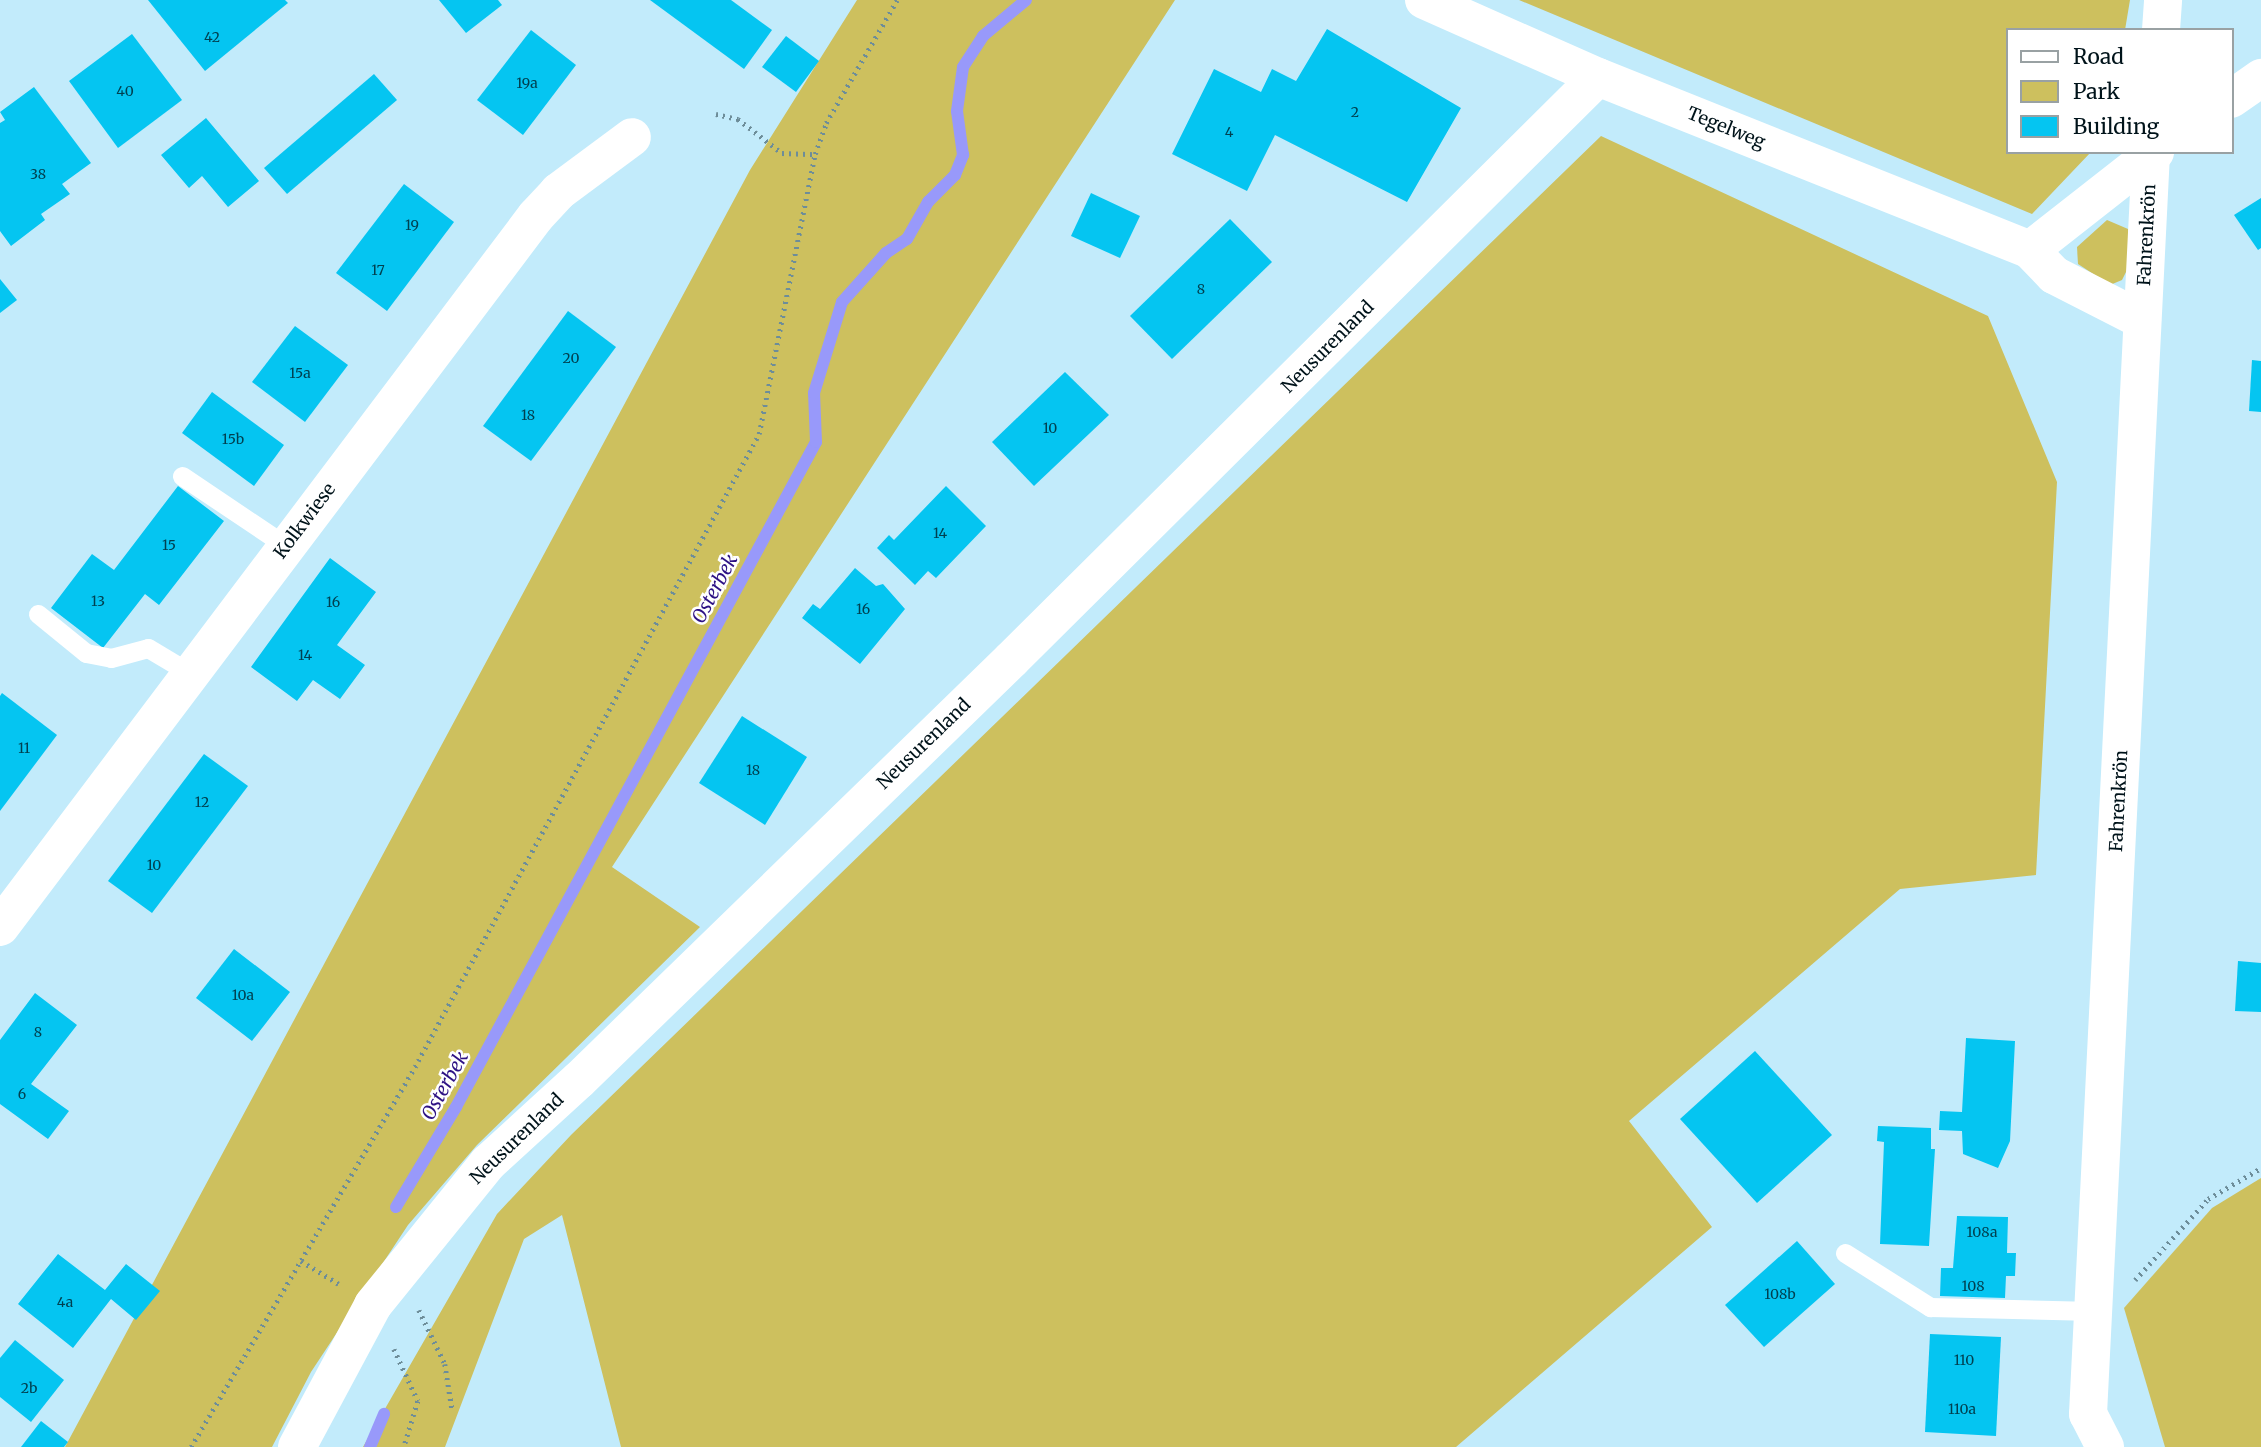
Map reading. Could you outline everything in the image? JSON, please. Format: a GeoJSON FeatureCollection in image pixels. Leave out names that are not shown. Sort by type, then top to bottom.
{"type":"FeatureCollection","features":[{"type":"Feature","properties":{"kind":"street","name":"Tegelweg"},"geometry":{"type":"LineString","coordinates":[[1424,0],[1598,77],[2030,250],[2054,275],[2142,320]]}},
{"type":"Feature","properties":{"kind":"street"},"geometry":{"type":"LineString","coordinates":[[2161,28],[2164,0]]}},
{"type":"Feature","properties":{"kind":"street","name":"Neusurenland"},"geometry":{"type":"LineString","coordinates":[[297,1447],[373,1305],[488,1163],[579,1080],[1001,670],[1598,77]]}},
{"type":"Feature","properties":{"kind":"street"},"geometry":{"type":"LineString","coordinates":[[2233,98],[2261,78]]}},
{"type":"Feature","properties":{"kind":"street","name":"Kolkwiese"},"geometry":{"type":"LineString","coordinates":[[0,927],[536,216],[558,192],[632,136]]}},
{"type":"Feature","properties":{"kind":"street"},"geometry":{"type":"LineString","coordinates":[[2030,250],[2151,154]]}},
{"type":"Feature","properties":{"kind":"street","name":"Fahrenkrön"},"geometry":{"type":"LineString","coordinates":[[2105,1447],[2088,1414],[2152,154]]}},
{"type":"Feature","properties":{"kind":"lane"},"geometry":{"type":"LineString","coordinates":[[182,476],[286,546]]}},
{"type":"Feature","properties":{"kind":"lane"},"geometry":{"type":"LineString","coordinates":[[38,614],[86,653],[111,658],[148,648],[190,673]]}},
{"type":"Feature","properties":{"kind":"lane"},"geometry":{"type":"LineString","coordinates":[[1845,1253],[1930,1307],[2094,1311]]}},
{"type":"Feature","properties":{"kind":"path"},"geometry":{"type":"LineString","coordinates":[[191,1447],[418,1061],[759,434],[815,154],[826,123],[897,0]]}},
{"type":"Feature","properties":{"kind":"path"},"geometry":{"type":"LineString","coordinates":[[716,114],[737,119],[782,153],[815,154]]}},
{"type":"Feature","properties":{"kind":"path"},"geometry":{"type":"LineString","coordinates":[[2094,1311],[2122,1295],[2208,1199],[2261,1168]]}},
{"type":"Feature","properties":{"kind":"path"},"geometry":{"type":"LineString","coordinates":[[400,1272],[445,1364],[452,1408]]}},
{"type":"Feature","properties":{"kind":"green space"},"geometry":{"type":"Polygon","coordinates":[[[857,0],[1175,0],[612,867],[700,927],[477,1145],[408,1225],[311,1372],[272,1447],[65,1447],[750,170],[857,0]]]}},
{"type":"Feature","properties":{"kind":"green space"},"geometry":{"type":"Polygon","coordinates":[[[1519,0],[2130,0],[2125,28],[2006,28],[2006,154],[2089,154],[2032,214],[1519,0]]]}},
{"type":"Feature","properties":{"kind":"green space"},"geometry":{"type":"Polygon","coordinates":[[[1601,136],[1988,316],[2057,482],[2036,875],[1900,889],[1629,1121],[1712,1227],[1456,1447],[621,1447],[562,1215],[524,1239],[445,1447],[363,1447],[497,1214],[571,1135],[1601,136]]]}},
{"type":"Feature","properties":{"kind":"green space"},"geometry":{"type":"Polygon","coordinates":[[[2107,220],[2128,229],[2129,266],[2122,280],[2110,285],[2078,264],[2077,247],[2107,220]]]}},
{"type":"Feature","properties":{"kind":"green space"},"geometry":{"type":"Polygon","coordinates":[[[2261,1178],[2261,1447],[2165,1447],[2124,1308],[2212,1208],[2261,1178]]]}},
{"type":"Feature","properties":{"kind":"building"},"geometry":{"type":"Polygon","coordinates":[[[148,0],[285,0],[288,3],[205,71],[148,0]]]}},
{"type":"Feature","properties":{"kind":"building"},"geometry":{"type":"Polygon","coordinates":[[[439,0],[498,0],[502,5],[466,33],[439,0]]]}},
{"type":"Feature","properties":{"kind":"building"},"geometry":{"type":"Polygon","coordinates":[[[650,0],[731,0],[772,30],[744,69],[650,0]]]}},
{"type":"Feature","properties":{"kind":"building"},"geometry":{"type":"Polygon","coordinates":[[[1327,29],[1461,108],[1407,202],[1275,135],[1247,191],[1172,154],[1214,69],[1261,92],[1272,69],[1296,81],[1327,29]]]}},
{"type":"Feature","properties":{"kind":"building"},"geometry":{"type":"Polygon","coordinates":[[[531,30],[576,65],[523,135],[477,100],[531,30]]]}},
{"type":"Feature","properties":{"kind":"building"},"geometry":{"type":"Polygon","coordinates":[[[132,34],[182,100],[118,148],[69,81],[132,34]]]}},
{"type":"Feature","properties":{"kind":"building"},"geometry":{"type":"Polygon","coordinates":[[[786,36],[819,61],[796,92],[762,67],[786,36]]]}},
{"type":"Feature","properties":{"kind":"building"},"geometry":{"type":"Polygon","coordinates":[[[374,74],[397,100],[287,194],[264,168],[374,74]]]}},
{"type":"Feature","properties":{"kind":"building"},"geometry":{"type":"Polygon","coordinates":[[[34,87],[91,163],[62,184],[70,194],[41,214],[45,220],[11,246],[0,231],[0,123],[5,120],[0,112],[34,87]]]}},
{"type":"Feature","properties":{"kind":"building"},"geometry":{"type":"Polygon","coordinates":[[[206,118],[259,181],[228,207],[202,176],[189,188],[161,155],[206,118]]]}},
{"type":"Feature","properties":{"kind":"building"},"geometry":{"type":"Polygon","coordinates":[[[404,184],[454,222],[387,311],[336,273],[404,184]]]}},
{"type":"Feature","properties":{"kind":"building"},"geometry":{"type":"Polygon","coordinates":[[[1091,193],[1140,216],[1120,258],[1071,236],[1091,193]]]}},
{"type":"Feature","properties":{"kind":"building"},"geometry":{"type":"Polygon","coordinates":[[[2261,198],[2261,248],[2258,250],[2234,215],[2261,198]]]}},
{"type":"Feature","properties":{"kind":"building"},"geometry":{"type":"Polygon","coordinates":[[[1230,219],[1272,262],[1172,359],[1130,316],[1230,219]]]}},
{"type":"Feature","properties":{"kind":"building"},"geometry":{"type":"Polygon","coordinates":[[[0,279],[17,300],[0,313],[0,279]]]}},
{"type":"Feature","properties":{"kind":"building"},"geometry":{"type":"Polygon","coordinates":[[[568,311],[616,347],[531,461],[483,426],[568,311]]]}},
{"type":"Feature","properties":{"kind":"building"},"geometry":{"type":"Polygon","coordinates":[[[295,326],[348,365],[305,422],[252,382],[295,326]]]}},
{"type":"Feature","properties":{"kind":"building"},"geometry":{"type":"Polygon","coordinates":[[[2252,360],[2261,361],[2261,412],[2249,411],[2252,360]]]}},
{"type":"Feature","properties":{"kind":"building"},"geometry":{"type":"Polygon","coordinates":[[[1065,372],[1109,415],[1034,486],[992,442],[1065,372]]]}},
{"type":"Feature","properties":{"kind":"building"},"geometry":{"type":"Polygon","coordinates":[[[212,392],[284,445],[254,486],[182,433],[212,392]]]}},
{"type":"Feature","properties":{"kind":"building"},"geometry":{"type":"Polygon","coordinates":[[[178,486],[224,521],[159,605],[145,594],[103,648],[51,608],[92,554],[114,570],[178,486]]]}},
{"type":"Feature","properties":{"kind":"building"},"geometry":{"type":"Polygon","coordinates":[[[946,486],[986,526],[936,578],[928,571],[915,585],[877,548],[889,535],[894,540],[946,486]]]}},
{"type":"Feature","properties":{"kind":"building"},"geometry":{"type":"Polygon","coordinates":[[[330,558],[376,592],[337,645],[365,665],[340,699],[313,680],[297,701],[251,667],[330,558]]]}},
{"type":"Feature","properties":{"kind":"building"},"geometry":{"type":"Polygon","coordinates":[[[855,568],[876,586],[883,584],[905,609],[860,664],[802,618],[813,604],[820,609],[855,568]]]}},
{"type":"Feature","properties":{"kind":"building"},"geometry":{"type":"Polygon","coordinates":[[[2,693],[57,735],[0,811],[0,696],[2,693]]]}},
{"type":"Feature","properties":{"kind":"building"},"geometry":{"type":"Polygon","coordinates":[[[742,716],[807,757],[765,825],[699,783],[742,716]]]}},
{"type":"Feature","properties":{"kind":"building"},"geometry":{"type":"Polygon","coordinates":[[[204,754],[248,786],[152,913],[108,881],[204,754]]]}},
{"type":"Feature","properties":{"kind":"building"},"geometry":{"type":"Polygon","coordinates":[[[234,949],[290,992],[252,1041],[196,998],[234,949]]]}},
{"type":"Feature","properties":{"kind":"building"},"geometry":{"type":"Polygon","coordinates":[[[2238,961],[2261,963],[2261,1012],[2235,1011],[2238,961]]]}},
{"type":"Feature","properties":{"kind":"building"},"geometry":{"type":"Polygon","coordinates":[[[35,993],[77,1025],[31,1084],[69,1111],[48,1139],[0,1104],[0,1040],[35,993]]]}},
{"type":"Feature","properties":{"kind":"building"},"geometry":{"type":"Polygon","coordinates":[[[1966,1038],[2015,1041],[2010,1141],[1998,1168],[1963,1154],[1962,1131],[1939,1130],[1940,1111],[1962,1112],[1966,1038]]]}},
{"type":"Feature","properties":{"kind":"building"},"geometry":{"type":"Polygon","coordinates":[[[1755,1051],[1832,1135],[1757,1203],[1680,1119],[1755,1051]]]}},
{"type":"Feature","properties":{"kind":"building"},"geometry":{"type":"Polygon","coordinates":[[[1878,1126],[1931,1128],[1931,1149],[1935,1149],[1929,1246],[1880,1244],[1884,1142],[1877,1141],[1878,1126]]]}},
{"type":"Feature","properties":{"kind":"building"},"geometry":{"type":"Polygon","coordinates":[[[1957,1216],[2008,1217],[2007,1253],[2016,1253],[2015,1276],[2006,1276],[2005,1298],[1940,1296],[1941,1268],[1953,1268],[1957,1216]]]}},
{"type":"Feature","properties":{"kind":"building"},"geometry":{"type":"Polygon","coordinates":[[[1797,1241],[1835,1284],[1764,1347],[1725,1305],[1797,1241]]]}},
{"type":"Feature","properties":{"kind":"building"},"geometry":{"type":"Polygon","coordinates":[[[58,1254],[105,1290],[126,1264],[160,1291],[136,1320],[111,1299],[73,1348],[18,1304],[58,1254]]]}},
{"type":"Feature","properties":{"kind":"building"},"geometry":{"type":"Polygon","coordinates":[[[1930,1334],[2001,1337],[1996,1436],[1925,1432],[1930,1334]]]}},
{"type":"Feature","properties":{"kind":"building"},"geometry":{"type":"Polygon","coordinates":[[[15,1340],[64,1380],[31,1422],[0,1397],[0,1358],[15,1340]]]}},
{"type":"Feature","properties":{"kind":"building"},"geometry":{"type":"Polygon","coordinates":[[[41,1421],[68,1442],[64,1447],[21,1447],[41,1421]]]}},
{"type":"Feature","properties":{"kind":"waterway","name":"Osterbek"},"geometry":{"type":"LineString","coordinates":[[396,1207],[456,1107],[816,442],[814,393],[842,302],[886,253],[907,239],[928,202],[955,175],[963,155],[957,111],[963,67],[983,36],[1026,0]]}},
{"type":"Feature","properties":{"kind":"waterway","name":"Osterbek"},"geometry":{"type":"LineString","coordinates":[[370,1447],[384,1414]]}}]}
